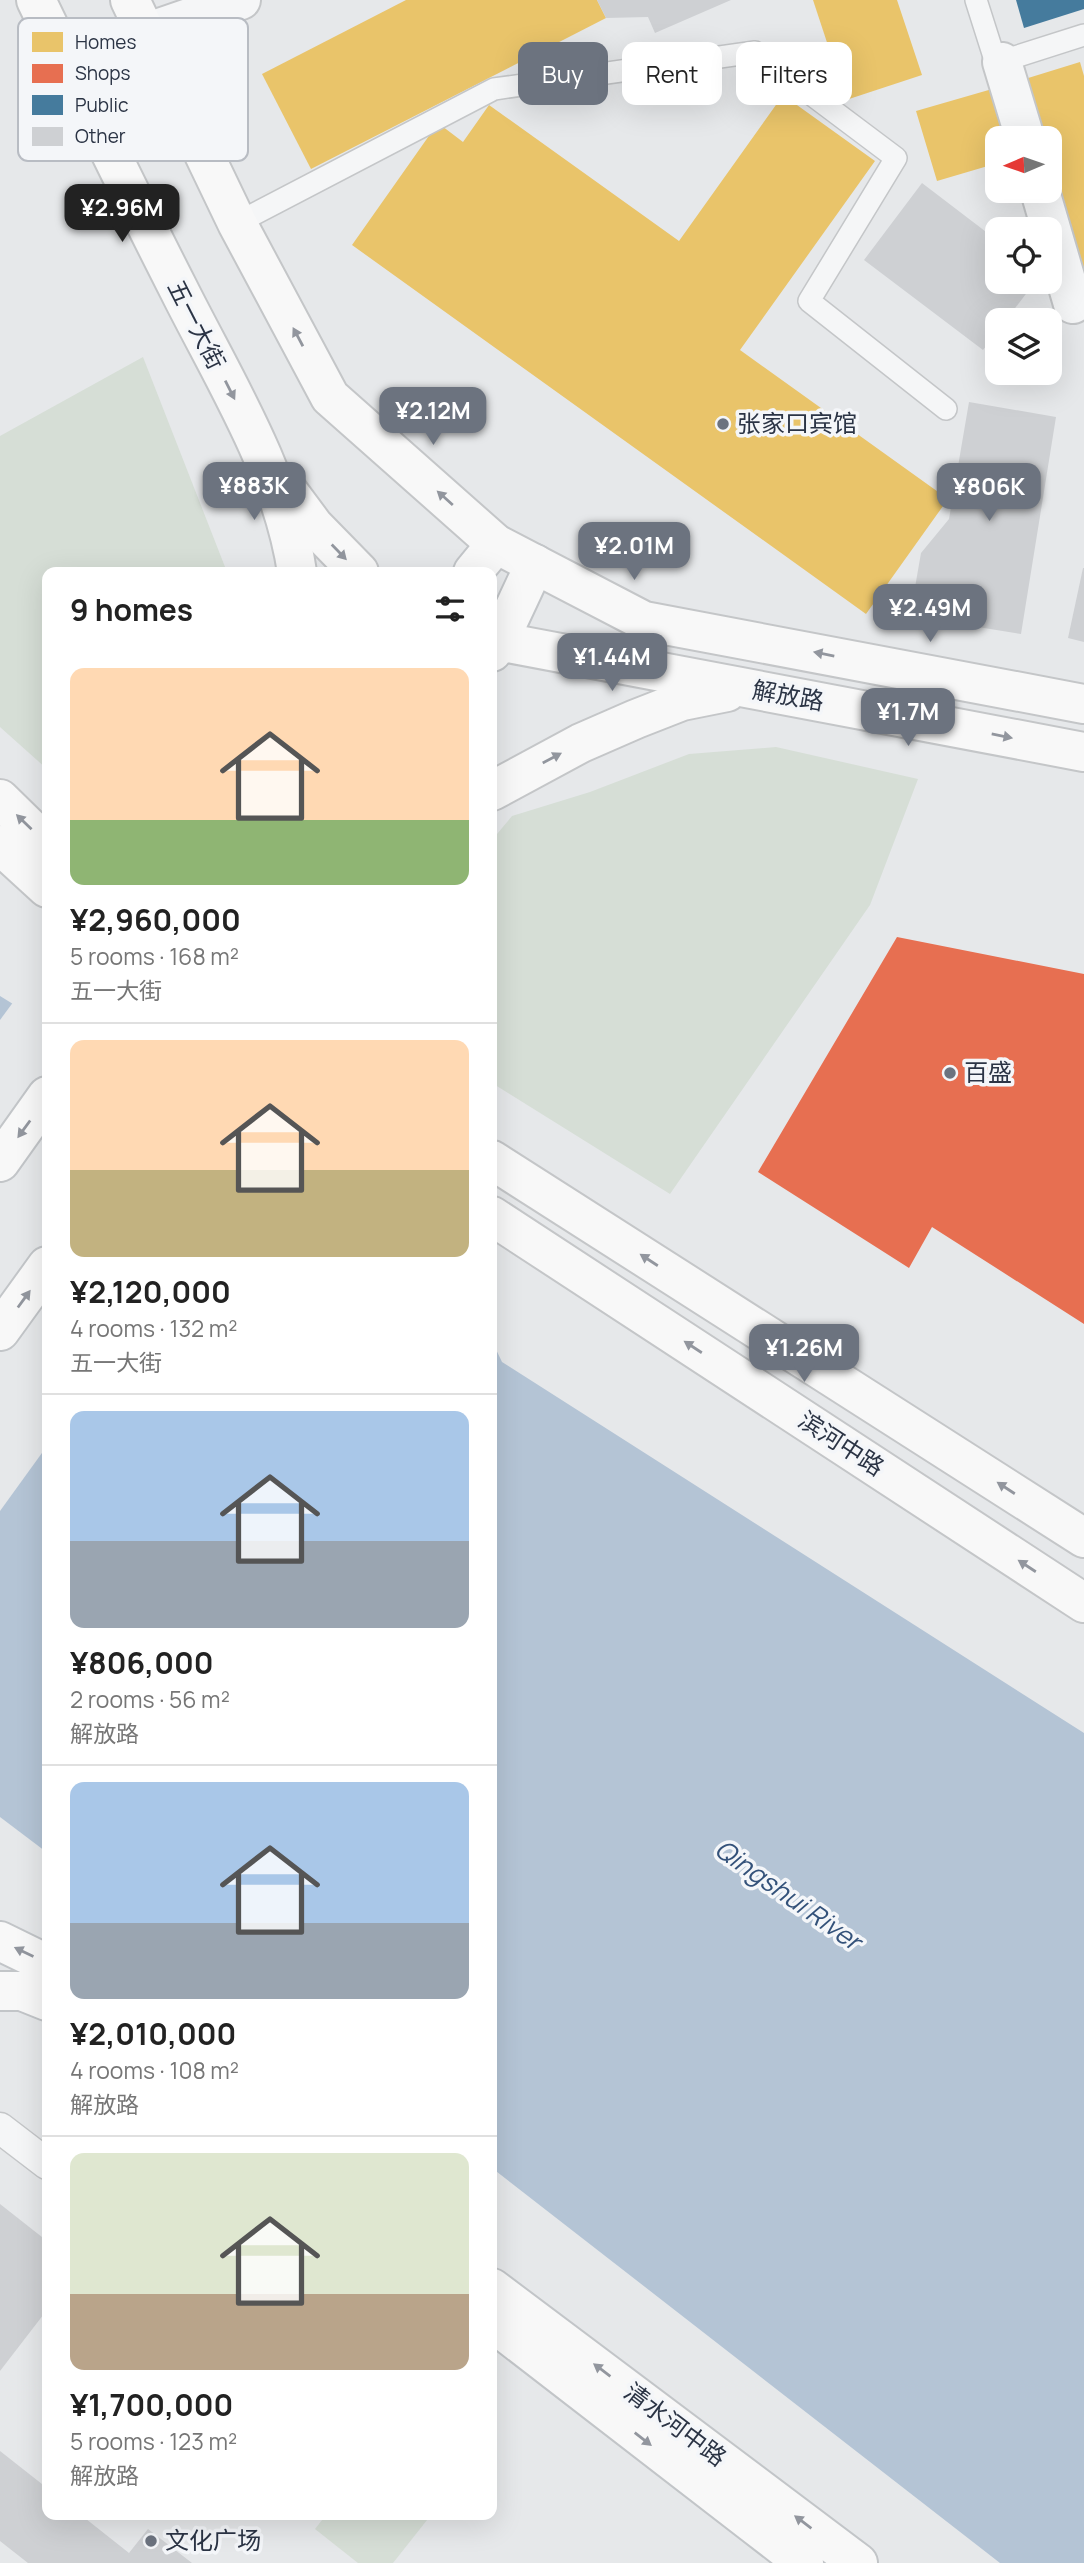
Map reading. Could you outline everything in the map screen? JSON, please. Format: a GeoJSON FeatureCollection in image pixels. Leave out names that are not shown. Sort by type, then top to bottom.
{"type":"FeatureCollection","features":[{"type":"Feature","properties":{"kind":"main road","name":"五一大街"},"geometry":{"type":"LineString","coordinates":[[36,0],[45,18]]}},
{"type":"Feature","properties":{"kind":"main road","name":"五一大街"},"geometry":{"type":"LineString","coordinates":[[114,161],[265,460]]}},
{"type":"Feature","properties":{"kind":"main road"},"geometry":{"type":"LineString","coordinates":[[207,161],[237,223]]}},
{"type":"Feature","properties":{"kind":"main road","name":"解放路"},"geometry":{"type":"LineString","coordinates":[[237,223],[330,397],[484,558],[535,564],[644,621],[1084,704]]}},
{"type":"Feature","properties":{"kind":"main road"},"geometry":{"type":"LineString","coordinates":[[265,460],[292,544],[296,567]]}},
{"type":"Feature","properties":{"kind":"main road"},"geometry":{"type":"LineString","coordinates":[[265,460],[314,526],[354,567]]}},
{"type":"Feature","properties":{"kind":"main road"},"geometry":{"type":"LineString","coordinates":[[497,638],[535,564]]}},
{"type":"Feature","properties":{"kind":"main road","name":"解放路"},"geometry":{"type":"LineString","coordinates":[[497,645],[878,712],[1084,752]]}},
{"type":"Feature","properties":{"kind":"main road"},"geometry":{"type":"LineString","coordinates":[[497,788],[582,743],[636,719],[682,701],[743,688]]}},
{"type":"Feature","properties":{"kind":"main road"},"geometry":{"type":"LineString","coordinates":[[0,799],[42,840]]}},
{"type":"Feature","properties":{"kind":"main road"},"geometry":{"type":"LineString","coordinates":[[0,845],[42,883]]}},
{"type":"Feature","properties":{"kind":"main road"},"geometry":{"type":"LineString","coordinates":[[0,1162],[42,1103]]}},
{"type":"Feature","properties":{"kind":"main road"},"geometry":{"type":"LineString","coordinates":[[497,1163],[1084,1538]]}},
{"type":"Feature","properties":{"kind":"main road","name":"滨河中路"},"geometry":{"type":"LineString","coordinates":[[497,1219],[1084,1603]]}},
{"type":"Feature","properties":{"kind":"main road"},"geometry":{"type":"LineString","coordinates":[[0,1331],[42,1273]]}},
{"type":"Feature","properties":{"kind":"main road"},"geometry":{"type":"LineString","coordinates":[[0,1941],[42,1962]]}},
{"type":"Feature","properties":{"kind":"main road"},"geometry":{"type":"LineString","coordinates":[[0,1991],[22,1991],[42,1999]]}},
{"type":"Feature","properties":{"kind":"main road","name":"清水河中路"},"geometry":{"type":"LineString","coordinates":[[497,2291],[858,2563]]}},
{"type":"Feature","properties":{"kind":"main road","name":"清水河中路"},"geometry":{"type":"LineString","coordinates":[[497,2326],[804,2563]]}},
{"type":"Feature","properties":{"kind":"street"},"geometry":{"type":"LineString","coordinates":[[138,17],[241,0]]}},
{"type":"Feature","properties":{"kind":"street"},"geometry":{"type":"LineString","coordinates":[[1002,62],[1021,126]]}},
{"type":"Feature","properties":{"kind":"street"},"geometry":{"type":"LineString","coordinates":[[1044,203],[1073,304]]}},
{"type":"Feature","properties":{"kind":"street"},"geometry":{"type":"LineString","coordinates":[[0,2128],[42,2160]]}},
{"type":"Feature","properties":{"kind":"lane"},"geometry":{"type":"LineString","coordinates":[[976,0],[996,63],[1084,36]]}},
{"type":"Feature","properties":{"kind":"lane"},"geometry":{"type":"LineString","coordinates":[[237,223],[494,89],[755,52],[896,158],[809,301],[946,409]]}},
{"type":"Feature","properties":{"kind":"shaded area"},"geometry":{"type":"Polygon","coordinates":[[[143,357],[225,567],[42,567],[42,765],[0,727],[0,436],[143,357]]]}},
{"type":"Feature","properties":{"kind":"shaded area"},"geometry":{"type":"Polygon","coordinates":[[[776,747],[918,779],[870,905],[670,1194],[497,1086],[497,834],[512,816],[590,792],[689,754],[776,747]]]}},
{"type":"Feature","properties":{"kind":"shaded area"},"geometry":{"type":"Polygon","coordinates":[[[322,2520],[427,2520],[393,2563],[358,2563],[315,2529],[322,2520]]]}},
{"type":"Feature","properties":{"kind":"water"},"geometry":{"type":"Polygon","coordinates":[[[0,996],[42,1022],[42,1849],[0,1817],[0,996]]]}},
{"type":"Feature","properties":{"kind":"water","name":"Qingshui River"},"geometry":{"type":"Polygon","coordinates":[[[497,1352],[502,1362],[1084,1733],[1084,2563],[1000,2563],[497,2172],[497,1352]]]}},
{"type":"Feature","properties":{"kind":"pier"},"geometry":{"type":"Polygon","coordinates":[[[14,1001],[42,1018],[42,1453],[0,1511],[0,1020],[14,1001]]]}},
{"type":"Feature","properties":{"kind":"building: Homes"},"geometry":{"type":"Polygon","coordinates":[[[406,0],[597,0],[606,18],[559,42],[518,42],[518,63],[311,169],[262,74],[406,0]]]}},
{"type":"Feature","properties":{"kind":"building: Homes"},"geometry":{"type":"Polygon","coordinates":[[[813,0],[897,0],[922,75],[852,98],[852,42],[827,42],[813,0]]]}},
{"type":"Feature","properties":{"kind":"building: Homes"},"geometry":{"type":"Polygon","coordinates":[[[1080,62],[1084,76],[1084,303],[1062,231],[1062,217],[1058,217],[1054,203],[1062,203],[1062,126],[1025,126],[1012,83],[1080,62]]]}},
{"type":"Feature","properties":{"kind":"building: Homes"},"geometry":{"type":"Polygon","coordinates":[[[1006,85],[1018,126],[985,126],[985,167],[937,181],[916,111],[1006,85]]]}},
{"type":"Feature","properties":{"kind":"building: Homes","name":"张家口宾馆"},"geometry":{"type":"Polygon","coordinates":[[[489,105],[679,241],[776,105],[797,105],[875,161],[740,350],[948,499],[866,614],[352,245],[438,123],[463,142],[489,105]]]}},
{"type":"Feature","properties":{"kind":"building: Shops","name":"百盛"},"geometry":{"type":"Polygon","coordinates":[[[897,937],[1084,974],[1084,1324],[932,1227],[909,1268],[758,1172],[897,937]]]}},
{"type":"Feature","properties":{"kind":"building: Public"},"geometry":{"type":"Polygon","coordinates":[[[1016,0],[1084,0],[1084,9],[1024,28],[1016,0]]]}},
{"type":"Feature","properties":{"kind":"building: Other"},"geometry":{"type":"Polygon","coordinates":[[[597,0],[731,0],[655,33],[648,17],[606,18],[597,0]]]}},
{"type":"Feature","properties":{"kind":"building: Other"},"geometry":{"type":"Polygon","coordinates":[[[922,183],[985,231],[985,294],[1026,294],[1015,308],[985,308],[983,350],[864,260],[922,183]]]}},
{"type":"Feature","properties":{"kind":"building: Other"},"geometry":{"type":"Polygon","coordinates":[[[969,402],[1056,417],[1021,634],[910,616],[921,553],[949,519],[969,402]]]}},
{"type":"Feature","properties":{"kind":"building: Other"},"geometry":{"type":"Polygon","coordinates":[[[1084,568],[1084,642],[1068,638],[1084,568]]]}},
{"type":"Feature","properties":{"kind":"building: Other"},"geometry":{"type":"Polygon","coordinates":[[[0,2204],[42,2237],[42,2316],[0,2371],[0,2204]]]}},
{"type":"Feature","properties":{"kind":"building: Other"},"geometry":{"type":"Polygon","coordinates":[[[0,2451],[42,2484],[42,2520],[87,2520],[129,2553],[148,2529],[192,2563],[28,2563],[0,2541],[0,2451]]]}},
{"type":"Feature","properties":{"kind":"place","name":"张家口宾馆"},"geometry":{"type":"Point","coordinates":[723,424]}},
{"type":"Feature","properties":{"kind":"place","name":"百盛"},"geometry":{"type":"Point","coordinates":[950,1073]}},
{"type":"Feature","properties":{"kind":"place","name":"文化广场"},"geometry":{"type":"Point","coordinates":[151,2541]}}]}
